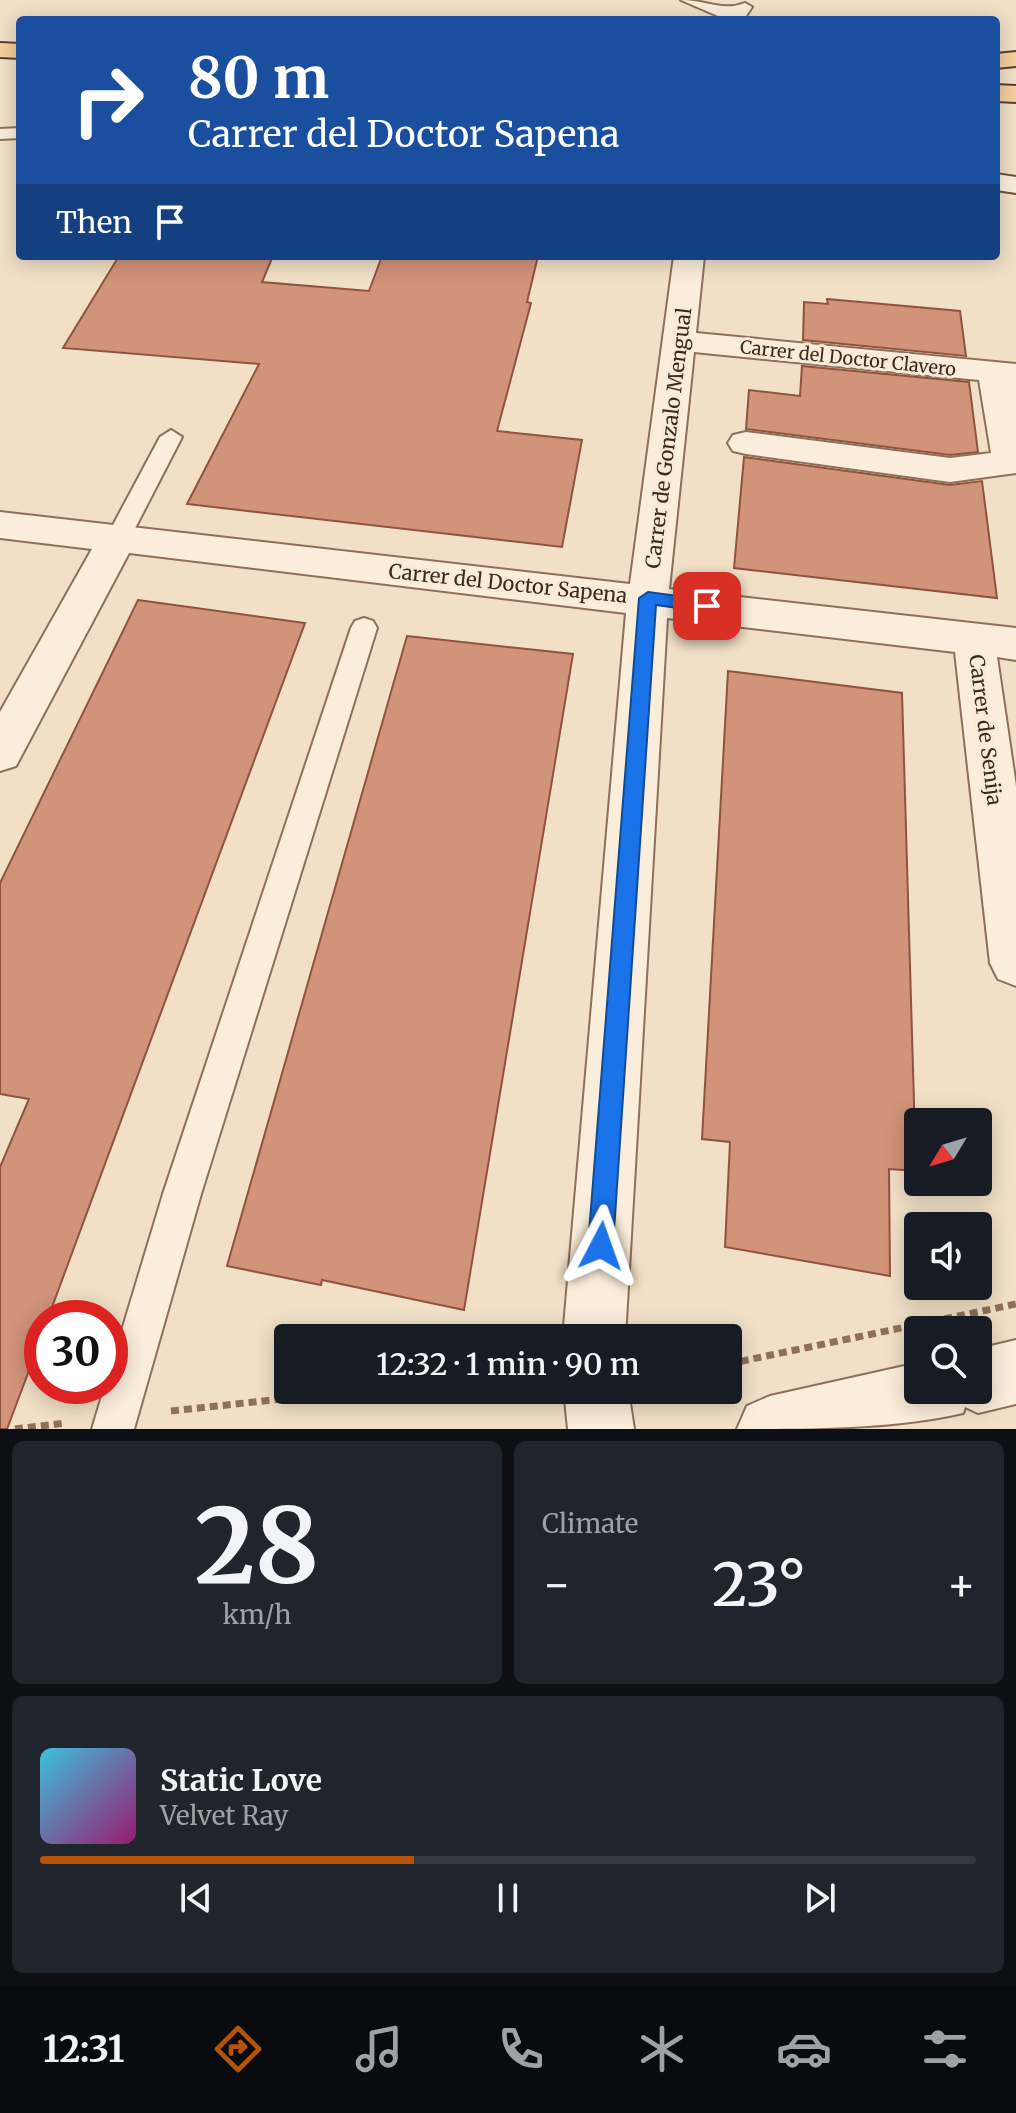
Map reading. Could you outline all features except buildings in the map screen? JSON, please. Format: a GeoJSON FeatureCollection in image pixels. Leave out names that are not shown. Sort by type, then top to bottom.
{"type":"FeatureCollection","features":[{"type":"Feature","properties":{"kind":"street","name":"Carrer de Gonzalo Mengual"},"geometry":{"type":"LineString","coordinates":[[595,1324],[648,598],[689,260]]}},
{"type":"Feature","properties":{"kind":"street","name":"Carrer del Doctor Clavero"},"geometry":{"type":"LineString","coordinates":[[681,341],[1005,373]]}},
{"type":"Feature","properties":{"kind":"street"},"geometry":{"type":"LineString","coordinates":[[746,443],[950,470],[1014,461],[1005,373]]}},
{"type":"Feature","properties":{"kind":"street","name":"Carrer del Doctor Sapena"},"geometry":{"type":"LineString","coordinates":[[0,525],[648,598],[995,642]]}},
{"type":"Feature","properties":{"kind":"street"},"geometry":{"type":"LineString","coordinates":[[0,753],[117,540]]}},
{"type":"Feature","properties":{"kind":"street","name":"Carrer de Senija"},"geometry":{"type":"LineString","coordinates":[[995,642],[1016,963]]}},
{"type":"Feature","properties":{"kind":"street"},"geometry":{"type":"LineString","coordinates":[[992,1378],[1016,1372]]}},
{"type":"Feature","properties":{"kind":"street"},"geometry":{"type":"LineString","coordinates":[[770,1429],[904,1398]]}},
{"type":"Feature","properties":{"kind":"street"},"geometry":{"type":"LineString","coordinates":[[598,1404],[601,1429]]}},
{"type":"Feature","properties":{"kind":"lane"},"geometry":{"type":"LineString","coordinates":[[688,0],[729,15],[741,13],[745,7]]}},
{"type":"Feature","properties":{"kind":"lane"},"geometry":{"type":"LineString","coordinates":[[117,540],[171,437]]}},
{"type":"Feature","properties":{"kind":"lane"},"geometry":{"type":"LineString","coordinates":[[114,1423],[182,1194],[364,628]]}},
{"type":"Feature","properties":{"kind":"path"},"geometry":{"type":"LineString","coordinates":[[742,1361],[1016,1304]]}},
{"type":"Feature","properties":{"kind":"path"},"geometry":{"type":"LineString","coordinates":[[15,1429],[114,1423],[274,1402]]}},
{"type":"Feature","properties":{"kind":"route"},"geometry":{"type":"LineString","coordinates":[[601,1246],[648,598],[707,606]]}}]}
